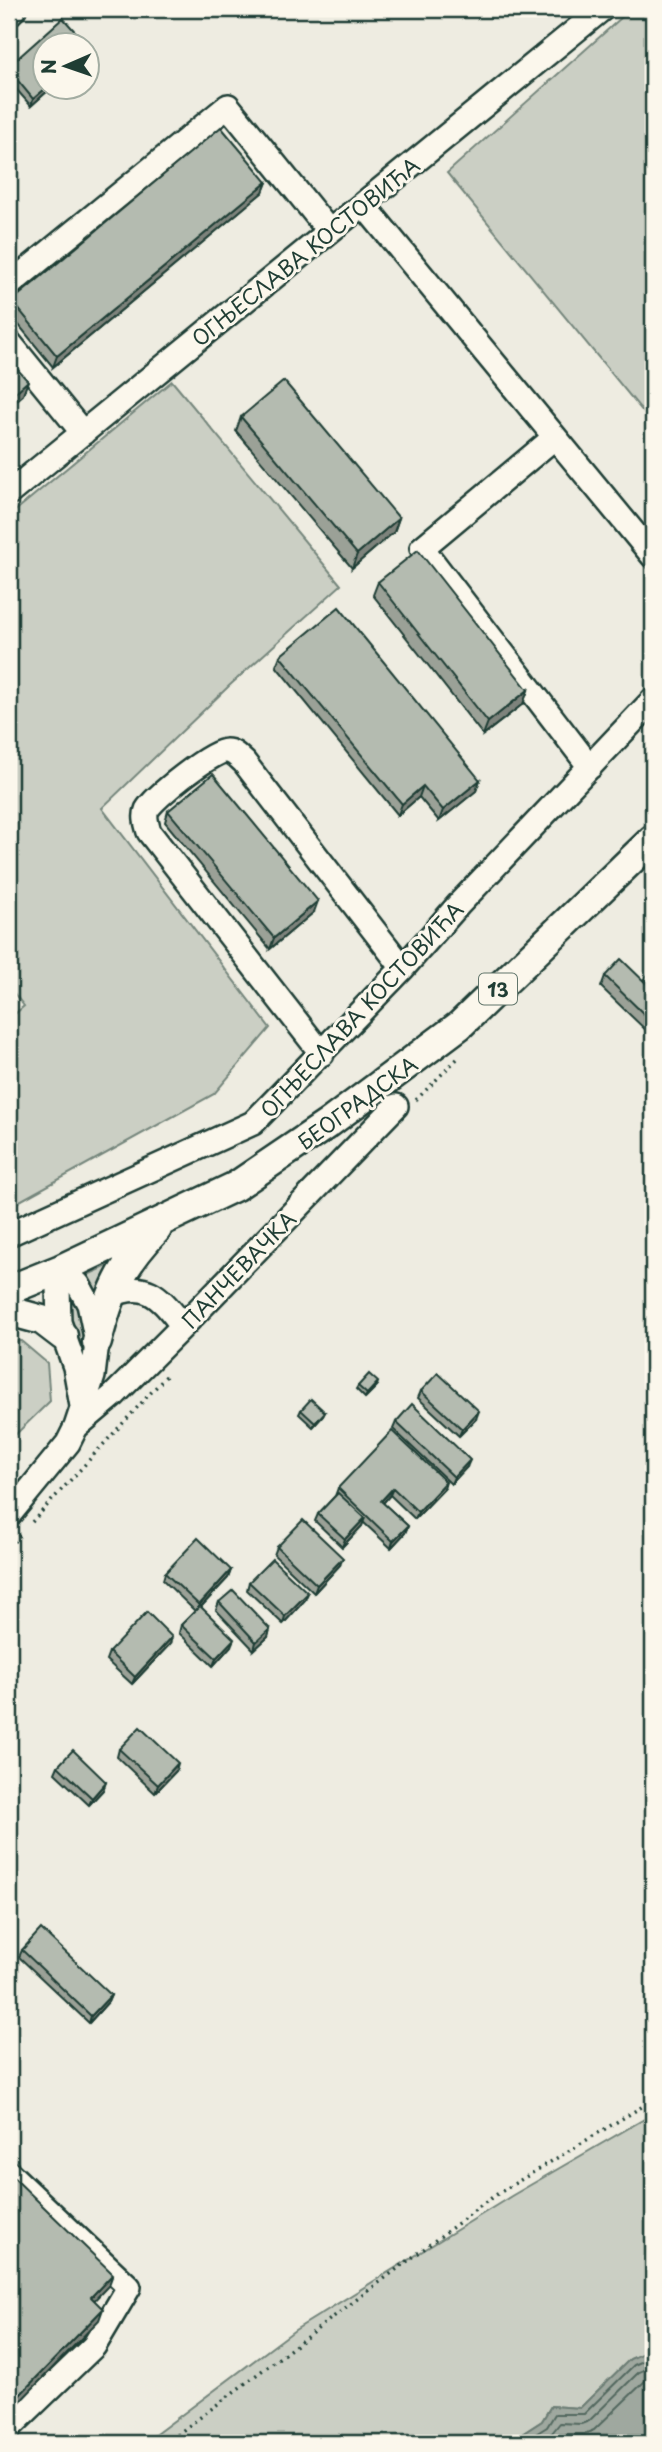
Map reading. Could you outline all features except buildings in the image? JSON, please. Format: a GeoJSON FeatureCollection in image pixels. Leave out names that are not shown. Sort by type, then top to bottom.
{"type":"FeatureCollection","features":[{"type":"Feature","properties":{"kind":"main road","name":"БЕОГРАДСКА"},"geometry":{"type":"LineString","coordinates":[[9,1290],[166,1221],[236,1186],[268,1165],[429,1050],[494,993],[653,839]]}},
{"type":"Feature","properties":{"kind":"main road"},"geometry":{"type":"LineString","coordinates":[[97,1342],[119,1275],[137,1250],[166,1221]]}},
{"type":"Feature","properties":{"kind":"main road"},"geometry":{"type":"LineString","coordinates":[[9,1311],[43,1320],[63,1336]]}},
{"type":"Feature","properties":{"kind":"street"},"geometry":{"type":"LineString","coordinates":[[9,13],[14,9]]}},
{"type":"Feature","properties":{"kind":"street","name":"ОГЊЕСЛАВА КОСТОВИЋА"},"geometry":{"type":"LineString","coordinates":[[9,493],[601,9]]}},
{"type":"Feature","properties":{"kind":"street"},"geometry":{"type":"LineString","coordinates":[[9,285],[228,106],[329,231]]}},
{"type":"Feature","properties":{"kind":"street"},"geometry":{"type":"LineString","coordinates":[[363,204],[653,556]]}},
{"type":"Feature","properties":{"kind":"street"},"geometry":{"type":"LineString","coordinates":[[9,342],[83,433]]}},
{"type":"Feature","properties":{"kind":"street"},"geometry":{"type":"LineString","coordinates":[[555,437],[422,548],[590,767]]}},
{"type":"Feature","properties":{"kind":"street","name":"ОГЊЕСЛАВА КОСТОВИЋА"},"geometry":{"type":"LineString","coordinates":[[9,1234],[253,1123],[322,1054],[653,700]]}},
{"type":"Feature","properties":{"kind":"street"},"geometry":{"type":"LineString","coordinates":[[322,1054],[149,831],[146,811],[157,799],[212,754],[233,752],[244,762],[403,968]]}},
{"type":"Feature","properties":{"kind":"street","name":"ПАНЧЕВАЧКА"},"geometry":{"type":"LineString","coordinates":[[9,1515],[56,1460],[79,1417],[114,1395],[396,1106]]}},
{"type":"Feature","properties":{"kind":"street"},"geometry":{"type":"LineString","coordinates":[[61,1269],[58,1310],[63,1336],[75,1367],[79,1417]]}},
{"type":"Feature","properties":{"kind":"street"},"geometry":{"type":"LineString","coordinates":[[61,1269],[78,1284],[89,1304],[97,1342],[93,1376],[79,1417]]}},
{"type":"Feature","properties":{"kind":"street"},"geometry":{"type":"LineString","coordinates":[[110,1296],[125,1289],[150,1291],[183,1326]]}},
{"type":"Feature","properties":{"kind":"street"},"geometry":{"type":"LineString","coordinates":[[9,2173],[129,2287],[94,2346],[9,2428]]}},
{"type":"Feature","properties":{"kind":"path"},"geometry":{"type":"LineString","coordinates":[[166,2443],[494,2196],[653,2100]]}},
{"type":"Feature","properties":{"kind":"shaded area"},"geometry":{"type":"Polygon","coordinates":[[[631,9],[653,9],[653,424],[447,173],[631,9]]]}},
{"type":"Feature","properties":{"kind":"shaded area"},"geometry":{"type":"Polygon","coordinates":[[[172,381],[341,585],[229,686],[102,808],[270,1028],[214,1094],[9,1207],[9,1019],[24,1006],[9,987],[9,516],[172,381]]]}},
{"type":"Feature","properties":{"kind":"shaded area"},"geometry":{"type":"Polygon","coordinates":[[[121,1260],[97,1300],[81,1278],[121,1260]]]}},
{"type":"Feature","properties":{"kind":"shaded area"},"geometry":{"type":"Polygon","coordinates":[[[73,1288],[85,1319],[84,1347],[77,1348],[69,1328],[67,1294],[73,1288]]]}},
{"type":"Feature","properties":{"kind":"shaded area"},"geometry":{"type":"Polygon","coordinates":[[[21,1341],[47,1363],[50,1401],[9,1441],[9,1342],[21,1341]]]}},
{"type":"Feature","properties":{"kind":"shaded area"},"geometry":{"type":"Polygon","coordinates":[[[653,2114],[653,2349],[630,2359],[580,2408],[551,2406],[542,2421],[508,2443],[144,2443],[295,2330],[513,2195],[653,2114]]]}},
{"type":"Feature","properties":{"kind":"water"},"geometry":{"type":"Polygon","coordinates":[[[653,2349],[653,2443],[508,2443],[542,2421],[551,2406],[580,2408],[630,2359],[653,2349]]]}}]}
